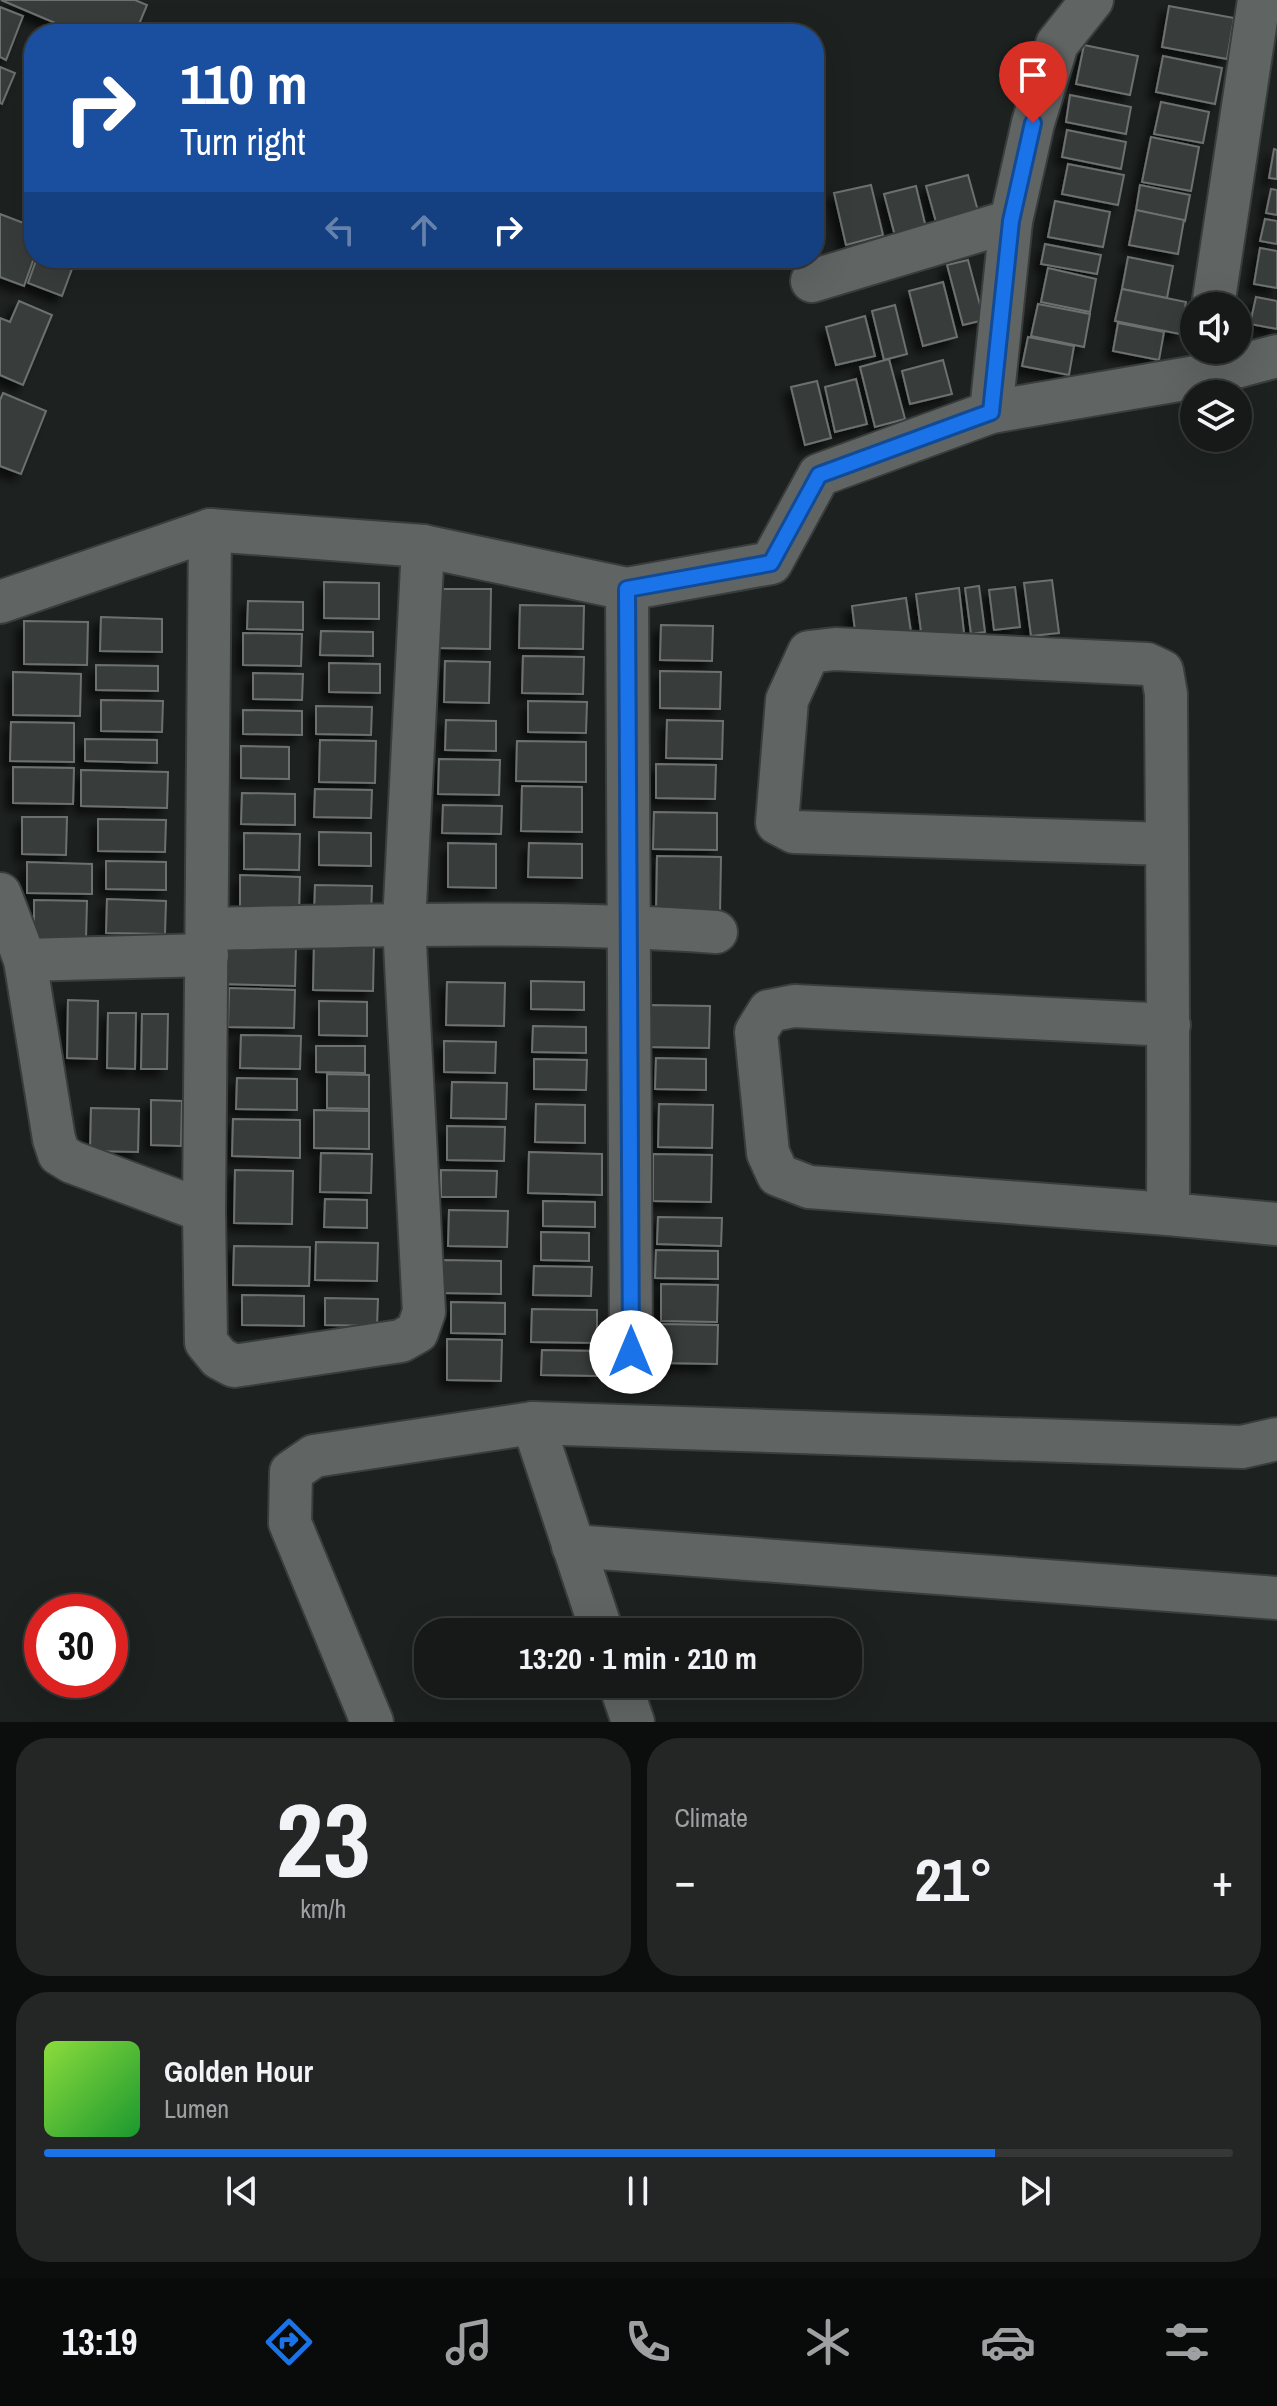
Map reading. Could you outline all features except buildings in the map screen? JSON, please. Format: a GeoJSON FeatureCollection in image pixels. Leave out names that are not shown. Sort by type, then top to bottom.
{"type":"FeatureCollection","features":[{"type":"Feature","properties":{"kind":"street"},"geometry":{"type":"LineString","coordinates":[[991,412],[1011,221],[1033,123],[1057,44],[1092,0]]}},
{"type":"Feature","properties":{"kind":"street"},"geometry":{"type":"LineString","coordinates":[[1215,292],[1259,0]]}},
{"type":"Feature","properties":{"kind":"street"},"geometry":{"type":"LineString","coordinates":[[812,281],[1011,221]]}},
{"type":"Feature","properties":{"kind":"street"},"geometry":{"type":"LineString","coordinates":[[1252,358],[1277,356]]}},
{"type":"Feature","properties":{"kind":"street"},"geometry":{"type":"LineString","coordinates":[[0,602],[210,530],[423,546],[627,589],[771,563],[819,475],[991,412],[1200,364]]}},
{"type":"Feature","properties":{"kind":"street"},"geometry":{"type":"LineString","coordinates":[[210,530],[204,1211],[206,1342],[219,1358],[234,1366],[401,1341],[417,1332],[424,1312],[404,924],[423,546]]}},
{"type":"Feature","properties":{"kind":"street"},"geometry":{"type":"LineString","coordinates":[[627,589],[631,1352]]}},
{"type":"Feature","properties":{"kind":"street"},"geometry":{"type":"LineString","coordinates":[[1167,844],[794,832],[777,823],[787,700],[809,652],[835,649],[1147,664],[1162,671],[1166,694],[1169,1025],[1168,1214]]}},
{"type":"Feature","properties":{"kind":"street"},"geometry":{"type":"LineString","coordinates":[[0,894],[25,960],[59,1154],[72,1162],[204,1211]]}},
{"type":"Feature","properties":{"kind":"street"},"geometry":{"type":"LineString","coordinates":[[25,960],[404,924],[627,926],[716,932]]}},
{"type":"Feature","properties":{"kind":"street"},"geometry":{"type":"LineString","coordinates":[[1169,1025],[794,1006],[769,1011],[756,1032],[768,1153],[778,1175],[809,1187],[1277,1224]]}},
{"type":"Feature","properties":{"kind":"street"},"geometry":{"type":"LineString","coordinates":[[533,1423],[597,1618]]}},
{"type":"Feature","properties":{"kind":"street"},"geometry":{"type":"LineString","coordinates":[[372,1722],[290,1523],[291,1472],[314,1456],[533,1423],[1242,1447],[1277,1439]]}},
{"type":"Feature","properties":{"kind":"street"},"geometry":{"type":"LineString","coordinates":[[573,1546],[1277,1598]]}},
{"type":"Feature","properties":{"kind":"street"},"geometry":{"type":"LineString","coordinates":[[625,1698],[633,1722]]}},
{"type":"Feature","properties":{"kind":"route"},"geometry":{"type":"LineString","coordinates":[[631,1352],[627,589],[771,563],[819,475],[991,412],[1011,221],[1033,123]]}}]}
